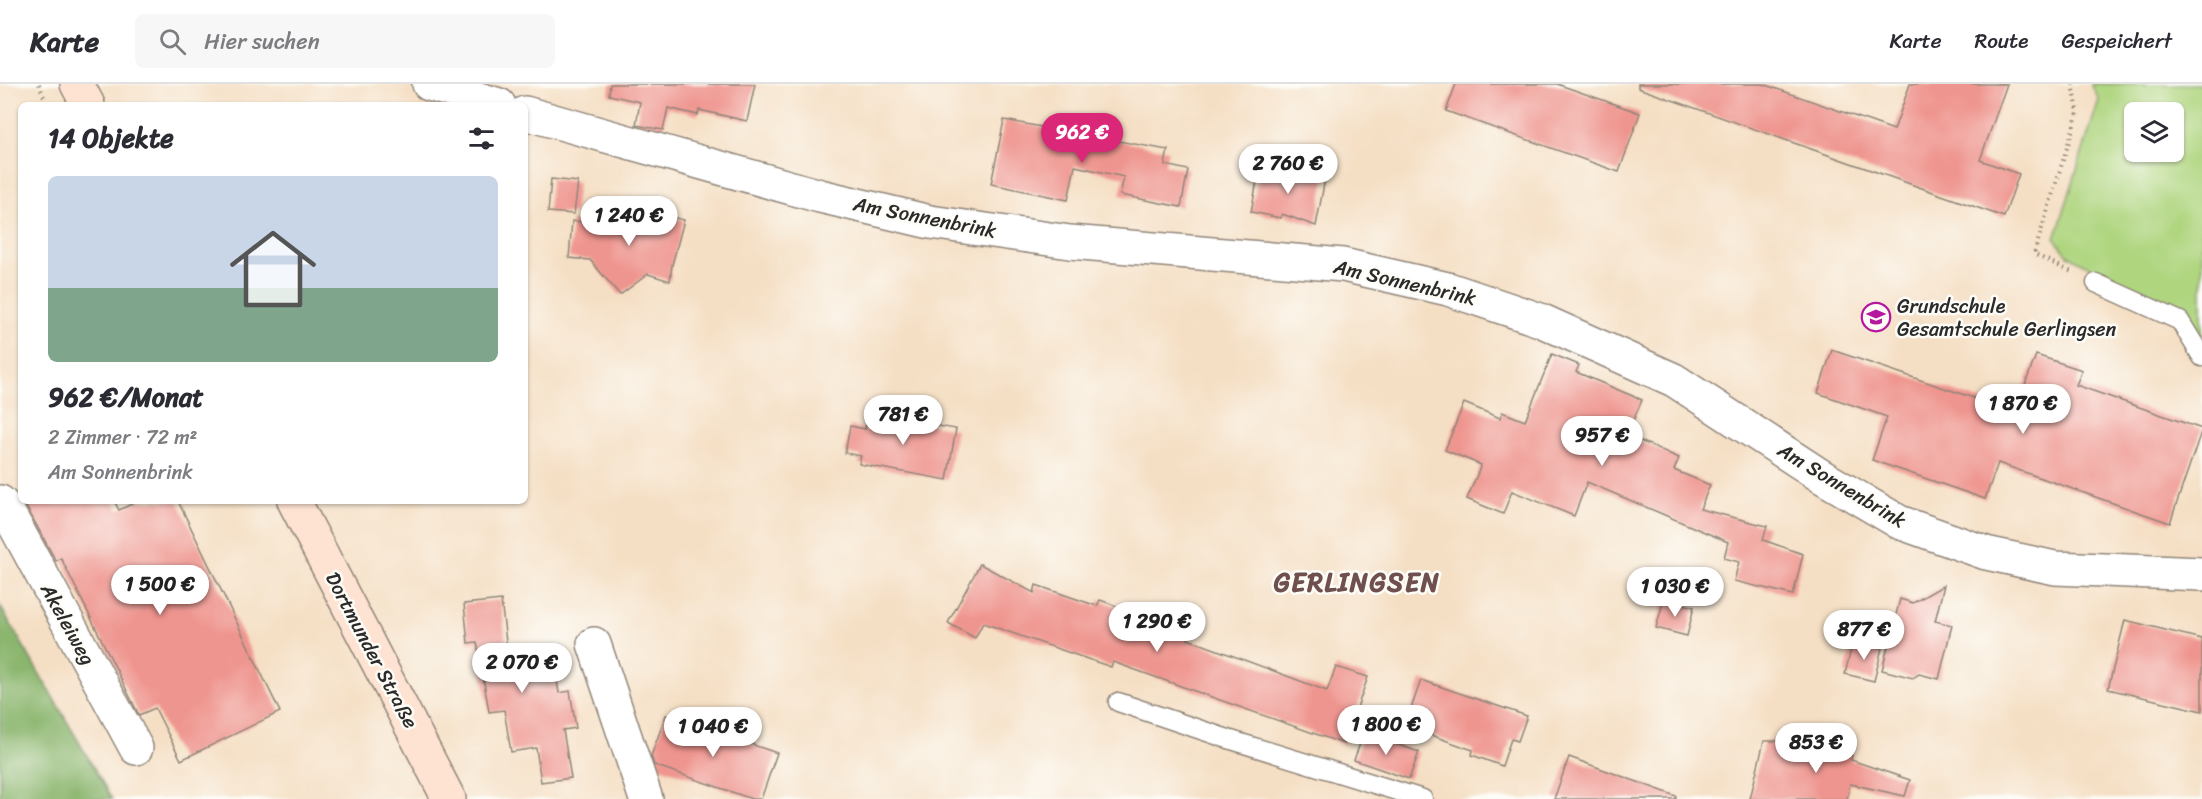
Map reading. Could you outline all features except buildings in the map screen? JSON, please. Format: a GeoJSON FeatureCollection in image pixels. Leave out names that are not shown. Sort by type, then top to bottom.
{"type":"FeatureCollection","features":[{"type":"Feature","properties":{"kind":"main road"},"geometry":{"type":"LineString","coordinates":[[77,84],[86,102]]}},
{"type":"Feature","properties":{"kind":"main road","name":"Dortmunder Straße"},"geometry":{"type":"LineString","coordinates":[[296,504],[449,799]]}},
{"type":"Feature","properties":{"kind":"street"},"geometry":{"type":"LineString","coordinates":[[429,84],[489,102]]}},
{"type":"Feature","properties":{"kind":"street","name":"Am Sonnenbrink"},"geometry":{"type":"LineString","coordinates":[[528,114],[820,196],[930,222],[1070,242],[1343,265],[1448,289],[1540,320],[1674,380],[1821,476],[1899,522],[1986,553],[2055,568],[2202,574]]}},
{"type":"Feature","properties":{"kind":"street","name":"Akeleiweg"},"geometry":{"type":"LineString","coordinates":[[0,502],[5,507],[136,748]]}},
{"type":"Feature","properties":{"kind":"street"},"geometry":{"type":"LineString","coordinates":[[594,644],[646,799]]}},
{"type":"Feature","properties":{"kind":"lane"},"geometry":{"type":"LineString","coordinates":[[2096,283],[2180,321],[2202,357]]}},
{"type":"Feature","properties":{"kind":"lane"},"geometry":{"type":"LineString","coordinates":[[1118,702],[1418,798]]}},
{"type":"Feature","properties":{"kind":"path"},"geometry":{"type":"LineString","coordinates":[[2073,84],[2078,112],[2034,254],[2096,283]]}},
{"type":"Feature","properties":{"kind":"green space"},"geometry":{"type":"Polygon","coordinates":[[[2091,84],[2202,84],[2202,337],[2196,327],[2068,255],[2055,239],[2099,100],[2091,84]]]}},
{"type":"Feature","properties":{"kind":"green space"},"geometry":{"type":"Polygon","coordinates":[[[0,606],[112,799],[0,799],[0,606]]]}},
{"type":"Feature","properties":{"kind":"place","name":"Grundschule Gesamtschule Gerlingsen"},"geometry":{"type":"Point","coordinates":[1876,317]}},
{"type":"Feature","properties":{"kind":"district","name":"GERLINGSEN"},"geometry":{"type":"Point","coordinates":[1357,582]}}]}
